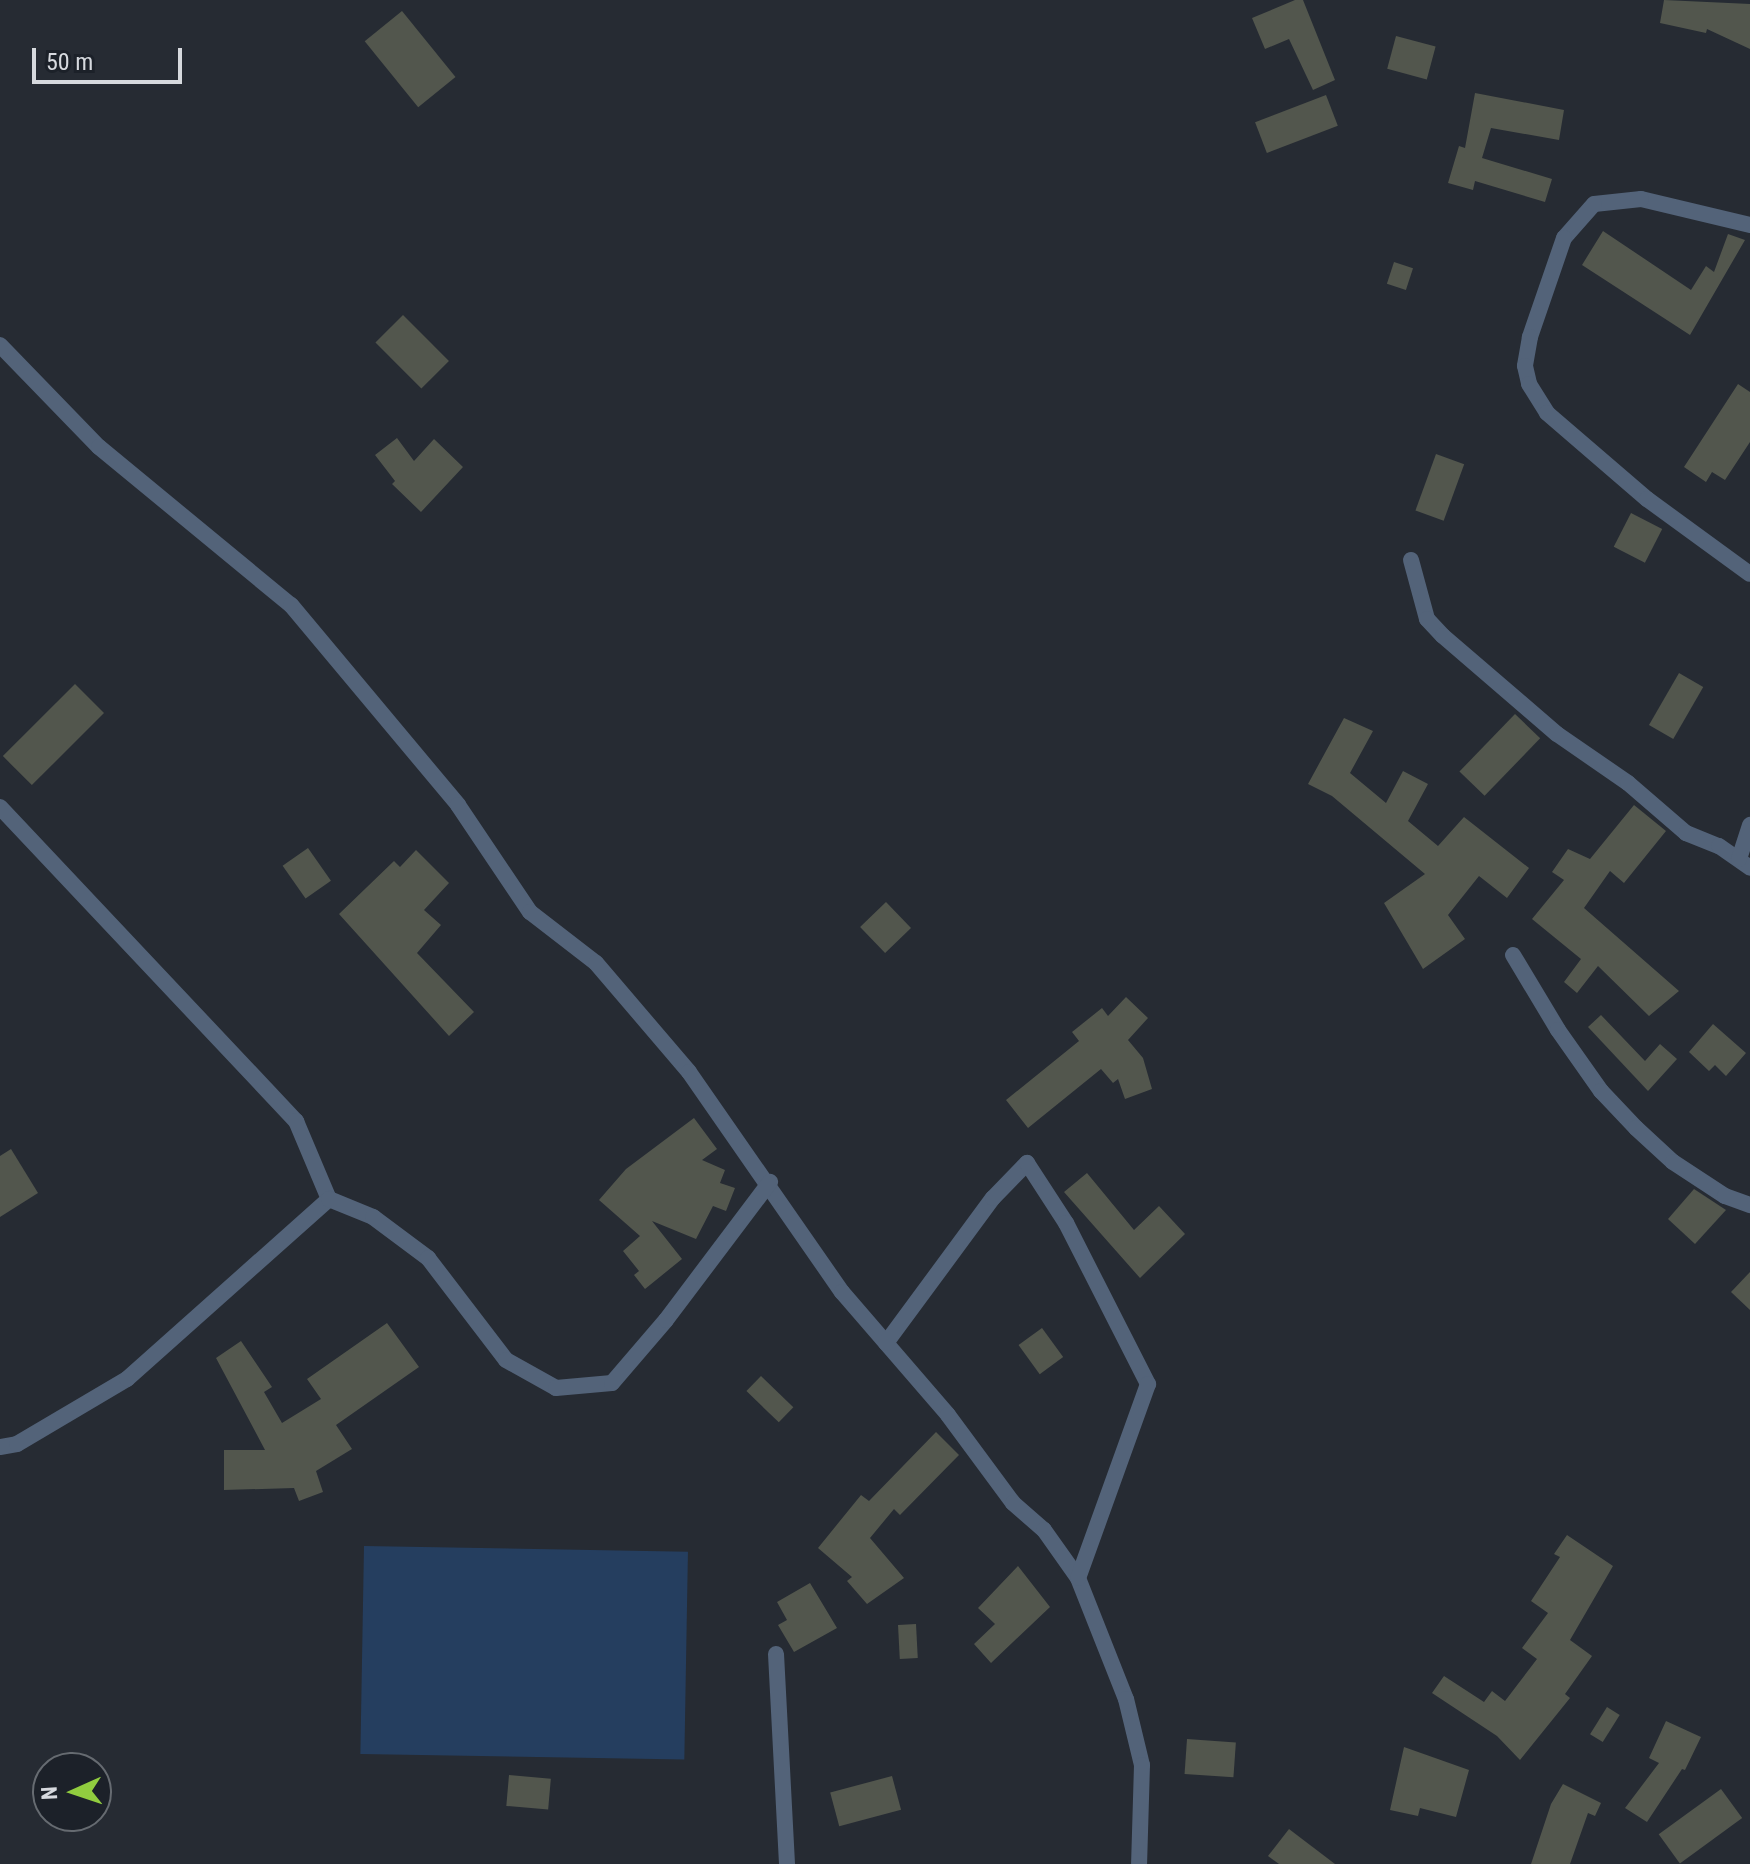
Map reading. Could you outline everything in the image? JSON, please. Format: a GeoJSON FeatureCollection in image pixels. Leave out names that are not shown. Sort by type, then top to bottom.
{"type":"FeatureCollection","features":[{"type":"Feature","properties":{"kind":"street"},"geometry":{"type":"LineString","coordinates":[[1750,225],[1641,199],[1594,204],[1564,238],[1530,337],[1525,366],[1529,384],[1547,413],[1647,499],[1750,574]]}},
{"type":"Feature","properties":{"kind":"street"},"geometry":{"type":"LineString","coordinates":[[0,345],[99,447],[291,605],[458,805],[530,912],[596,963],[689,1072],[770,1182],[842,1292],[1013,1503],[1044,1530],[1078,1578],[1115,1667],[1142,1765],[1139,1864]]}},
{"type":"Feature","properties":{"kind":"street"},"geometry":{"type":"LineString","coordinates":[[1411,560],[1427,619],[1443,636],[1675,824],[1745,864],[1750,825]]}},
{"type":"Feature","properties":{"kind":"street"},"geometry":{"type":"LineString","coordinates":[[0,807],[296,1121],[329,1199],[373,1217],[428,1258],[506,1360],[556,1388],[612,1383],[770,1182]]}},
{"type":"Feature","properties":{"kind":"street"},"geometry":{"type":"LineString","coordinates":[[1513,955],[1558,1030],[1601,1091],[1636,1128],[1673,1162],[1725,1196],[1750,1205]]}},
{"type":"Feature","properties":{"kind":"street"},"geometry":{"type":"LineString","coordinates":[[886,1343],[993,1198],[1027,1163],[1066,1223],[1148,1384],[1078,1578]]}},
{"type":"Feature","properties":{"kind":"street"},"geometry":{"type":"LineString","coordinates":[[0,1447],[17,1444],[127,1379],[329,1199]]}},
{"type":"Feature","properties":{"kind":"street"},"geometry":{"type":"LineString","coordinates":[[776,1654],[787,1864]]}},
{"type":"Feature","properties":{"kind":"shaded area"},"geometry":{"type":"Polygon","coordinates":[[[364,1546],[688,1552],[684,1760],[360,1754],[364,1546]]]}},
{"type":"Feature","properties":{"kind":"building"},"geometry":{"type":"Polygon","coordinates":[[[1295,0],[1303,0],[1335,80],[1313,90],[1289,39],[1265,49],[1252,18],[1295,0]]]}},
{"type":"Feature","properties":{"kind":"building"},"geometry":{"type":"Polygon","coordinates":[[[1664,0],[1750,4],[1750,49],[1707,29],[1706,33],[1660,23],[1664,0]]]}},
{"type":"Feature","properties":{"kind":"building"},"geometry":{"type":"Polygon","coordinates":[[[402,11],[455,77],[418,107],[365,41],[402,11]]]}},
{"type":"Feature","properties":{"kind":"building"},"geometry":{"type":"Polygon","coordinates":[[[1396,36],[1436,47],[1427,79],[1387,69],[1396,36]]]}},
{"type":"Feature","properties":{"kind":"building"},"geometry":{"type":"Polygon","coordinates":[[[1475,93],[1564,110],[1559,140],[1491,128],[1482,158],[1552,179],[1545,202],[1475,181],[1473,190],[1448,183],[1459,146],[1465,148],[1475,93]]]}},
{"type":"Feature","properties":{"kind":"building"},"geometry":{"type":"Polygon","coordinates":[[[1326,95],[1338,126],[1267,153],[1255,122],[1326,95]]]}},
{"type":"Feature","properties":{"kind":"building"},"geometry":{"type":"Polygon","coordinates":[[[1603,231],[1691,290],[1706,266],[1714,272],[1728,234],[1745,240],[1690,335],[1582,265],[1603,231]]]}},
{"type":"Feature","properties":{"kind":"building"},"geometry":{"type":"Polygon","coordinates":[[[1394,262],[1413,268],[1406,290],[1387,284],[1394,262]]]}},
{"type":"Feature","properties":{"kind":"building"},"geometry":{"type":"Polygon","coordinates":[[[403,315],[449,361],[421,389],[375,343],[403,315]]]}},
{"type":"Feature","properties":{"kind":"building"},"geometry":{"type":"Polygon","coordinates":[[[1738,384],[1750,392],[1750,442],[1725,480],[1712,472],[1706,482],[1684,467],[1738,384]]]}},
{"type":"Feature","properties":{"kind":"building"},"geometry":{"type":"Polygon","coordinates":[[[397,438],[414,461],[434,439],[463,467],[421,512],[392,484],[395,481],[375,455],[397,438]]]}},
{"type":"Feature","properties":{"kind":"building"},"geometry":{"type":"Polygon","coordinates":[[[1436,454],[1464,464],[1444,521],[1415,510],[1436,454]]]}},
{"type":"Feature","properties":{"kind":"building"},"geometry":{"type":"Polygon","coordinates":[[[1631,513],[1662,529],[1645,563],[1614,547],[1631,513]]]}},
{"type":"Feature","properties":{"kind":"building"},"geometry":{"type":"Polygon","coordinates":[[[1679,673],[1703,687],[1673,739],[1649,725],[1679,673]]]}},
{"type":"Feature","properties":{"kind":"building"},"geometry":{"type":"Polygon","coordinates":[[[75,684],[104,713],[32,785],[3,756],[75,684]]]}},
{"type":"Feature","properties":{"kind":"building"},"geometry":{"type":"Polygon","coordinates":[[[1515,714],[1540,738],[1485,796],[1459,772],[1515,714]]]}},
{"type":"Feature","properties":{"kind":"building"},"geometry":{"type":"Polygon","coordinates":[[[1344,718],[1373,731],[1350,773],[1386,803],[1403,771],[1428,784],[1408,821],[1438,846],[1464,817],[1529,868],[1507,898],[1479,876],[1448,915],[1465,939],[1423,969],[1384,903],[1425,874],[1332,796],[1308,784],[1344,718]]]}},
{"type":"Feature","properties":{"kind":"building"},"geometry":{"type":"Polygon","coordinates":[[[1634,805],[1666,831],[1624,883],[1610,871],[1584,908],[1679,991],[1649,1016],[1598,966],[1577,993],[1564,982],[1581,959],[1532,919],[1564,880],[1552,872],[1568,849],[1590,859],[1634,805]]]}},
{"type":"Feature","properties":{"kind":"building"},"geometry":{"type":"Polygon","coordinates":[[[308,848],[331,881],[306,899],[283,866],[308,848]]]}},
{"type":"Feature","properties":{"kind":"building"},"geometry":{"type":"Polygon","coordinates":[[[416,850],[449,883],[424,910],[441,925],[417,953],[474,1012],[449,1036],[339,914],[394,861],[400,867],[416,850]]]}},
{"type":"Feature","properties":{"kind":"building"},"geometry":{"type":"Polygon","coordinates":[[[886,902],[911,928],[885,953],[860,927],[886,902]]]}},
{"type":"Feature","properties":{"kind":"building"},"geometry":{"type":"Polygon","coordinates":[[[1126,997],[1148,1018],[1128,1040],[1143,1058],[1152,1089],[1125,1099],[1118,1079],[1113,1083],[1101,1069],[1028,1128],[1006,1100],[1079,1041],[1072,1032],[1102,1008],[1108,1016],[1126,997]]]}},
{"type":"Feature","properties":{"kind":"building"},"geometry":{"type":"Polygon","coordinates":[[[1601,1015],[1645,1061],[1660,1044],[1677,1059],[1648,1091],[1588,1027],[1601,1015]]]}},
{"type":"Feature","properties":{"kind":"building"},"geometry":{"type":"Polygon","coordinates":[[[1713,1024],[1746,1053],[1726,1076],[1715,1065],[1709,1071],[1689,1052],[1713,1024]]]}},
{"type":"Feature","properties":{"kind":"building"},"geometry":{"type":"Polygon","coordinates":[[[694,1118],[717,1149],[702,1160],[725,1170],[720,1183],[735,1188],[726,1211],[713,1206],[696,1239],[652,1221],[682,1259],[645,1289],[634,1275],[639,1271],[623,1251],[640,1236],[599,1200],[626,1169],[694,1118]]]}},
{"type":"Feature","properties":{"kind":"building"},"geometry":{"type":"Polygon","coordinates":[[[11,1149],[38,1193],[0,1217],[0,1156],[11,1149]]]}},
{"type":"Feature","properties":{"kind":"building"},"geometry":{"type":"Polygon","coordinates":[[[1087,1173],[1134,1230],[1159,1206],[1185,1234],[1140,1278],[1064,1192],[1087,1173]]]}},
{"type":"Feature","properties":{"kind":"building"},"geometry":{"type":"Polygon","coordinates":[[[1694,1189],[1726,1210],[1695,1244],[1668,1219],[1694,1189]]]}},
{"type":"Feature","properties":{"kind":"building"},"geometry":{"type":"Polygon","coordinates":[[[1750,1272],[1750,1310],[1731,1292],[1750,1272]]]}},
{"type":"Feature","properties":{"kind":"building"},"geometry":{"type":"Polygon","coordinates":[[[387,1323],[419,1367],[336,1425],[352,1449],[316,1471],[323,1492],[299,1501],[294,1488],[224,1490],[224,1450],[265,1450],[216,1358],[241,1341],[272,1387],[264,1392],[282,1423],[321,1399],[307,1379],[387,1323]]]}},
{"type":"Feature","properties":{"kind":"building"},"geometry":{"type":"Polygon","coordinates":[[[1042,1328],[1063,1357],[1040,1374],[1019,1345],[1042,1328]]]}},
{"type":"Feature","properties":{"kind":"building"},"geometry":{"type":"Polygon","coordinates":[[[761,1376],[793,1407],[779,1422],[746,1391],[761,1376]]]}},
{"type":"Feature","properties":{"kind":"building"},"geometry":{"type":"Polygon","coordinates":[[[936,1432],[959,1455],[900,1515],[894,1509],[870,1538],[904,1578],[867,1604],[847,1581],[852,1577],[818,1548],[861,1495],[869,1501],[936,1432]]]}},
{"type":"Feature","properties":{"kind":"building"},"geometry":{"type":"Polygon","coordinates":[[[1567,1535],[1613,1566],[1570,1640],[1592,1656],[1565,1694],[1570,1698],[1520,1760],[1497,1736],[1432,1693],[1444,1676],[1484,1702],[1492,1691],[1505,1701],[1537,1659],[1522,1648],[1548,1613],[1531,1601],[1560,1557],[1554,1554],[1567,1535]]]}},
{"type":"Feature","properties":{"kind":"building"},"geometry":{"type":"Polygon","coordinates":[[[1018,1566],[1050,1607],[991,1663],[974,1644],[995,1624],[978,1608],[1018,1566]]]}},
{"type":"Feature","properties":{"kind":"building"},"geometry":{"type":"Polygon","coordinates":[[[810,1583],[837,1628],[794,1652],[778,1625],[787,1620],[777,1602],[810,1583]]]}},
{"type":"Feature","properties":{"kind":"building"},"geometry":{"type":"Polygon","coordinates":[[[916,1624],[918,1658],[900,1659],[898,1625],[916,1624]]]}},
{"type":"Feature","properties":{"kind":"building"},"geometry":{"type":"Polygon","coordinates":[[[1607,1707],[1620,1715],[1603,1742],[1590,1734],[1607,1707]]]}},
{"type":"Feature","properties":{"kind":"building"},"geometry":{"type":"Polygon","coordinates":[[[1666,1721],[1701,1737],[1685,1770],[1682,1769],[1647,1822],[1625,1808],[1659,1763],[1649,1758],[1666,1721]]]}},
{"type":"Feature","properties":{"kind":"building"},"geometry":{"type":"Polygon","coordinates":[[[1187,1739],[1236,1742],[1233,1777],[1185,1774],[1187,1739]]]}},
{"type":"Feature","properties":{"kind":"building"},"geometry":{"type":"Polygon","coordinates":[[[1404,1747],[1469,1770],[1456,1817],[1420,1808],[1418,1816],[1390,1810],[1404,1747]]]}},
{"type":"Feature","properties":{"kind":"building"},"geometry":{"type":"Polygon","coordinates":[[[509,1775],[551,1779],[548,1810],[506,1806],[509,1775]]]}},
{"type":"Feature","properties":{"kind":"building"},"geometry":{"type":"Polygon","coordinates":[[[892,1776],[901,1810],[839,1826],[830,1793],[892,1776]]]}},
{"type":"Feature","properties":{"kind":"building"},"geometry":{"type":"Polygon","coordinates":[[[1563,1784],[1601,1803],[1595,1816],[1588,1813],[1570,1864],[1531,1864],[1551,1804],[1563,1784]]]}},
{"type":"Feature","properties":{"kind":"building"},"geometry":{"type":"Polygon","coordinates":[[[1721,1789],[1742,1818],[1680,1863],[1659,1834],[1721,1789]]]}},
{"type":"Feature","properties":{"kind":"building"},"geometry":{"type":"Polygon","coordinates":[[[1289,1829],[1335,1864],[1279,1864],[1268,1856],[1289,1829]]]}}]}
